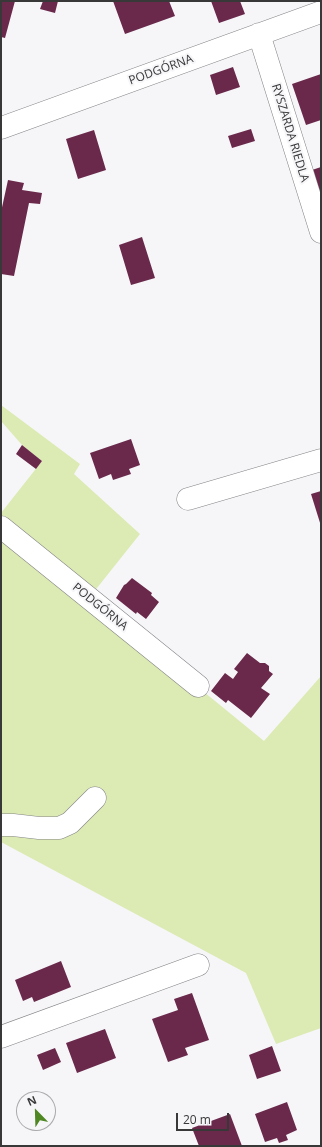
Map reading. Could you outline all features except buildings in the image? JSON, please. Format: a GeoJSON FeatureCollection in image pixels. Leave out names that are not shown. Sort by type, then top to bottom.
{"type":"FeatureCollection","features":[{"type":"Feature","properties":{"kind":"street","name":"PODGÓRNA"},"geometry":{"type":"LineString","coordinates":[[1,128],[321,12]]}},
{"type":"Feature","properties":{"kind":"street","name":"RYSZARDA RIEDLA"},"geometry":{"type":"LineString","coordinates":[[259,34],[321,232]]}},
{"type":"Feature","properties":{"kind":"street"},"geometry":{"type":"LineString","coordinates":[[188,499],[321,460]]}},
{"type":"Feature","properties":{"kind":"street","name":"PODGÓRNA"},"geometry":{"type":"LineString","coordinates":[[1,527],[198,686]]}},
{"type":"Feature","properties":{"kind":"street"},"geometry":{"type":"LineString","coordinates":[[1,826],[12,825],[38,828],[59,828],[70,823],[95,798]]}},
{"type":"Feature","properties":{"kind":"street"},"geometry":{"type":"LineString","coordinates":[[1,1037],[198,965]]}},
{"type":"Feature","properties":{"kind":"green space"},"geometry":{"type":"Polygon","coordinates":[[[1,405],[80,464],[74,474],[140,534],[89,598],[264,741],[321,676],[321,1028],[276,1044],[246,973],[1,842],[1,513],[42,461],[22,445],[1,421],[1,405]]]}}]}
